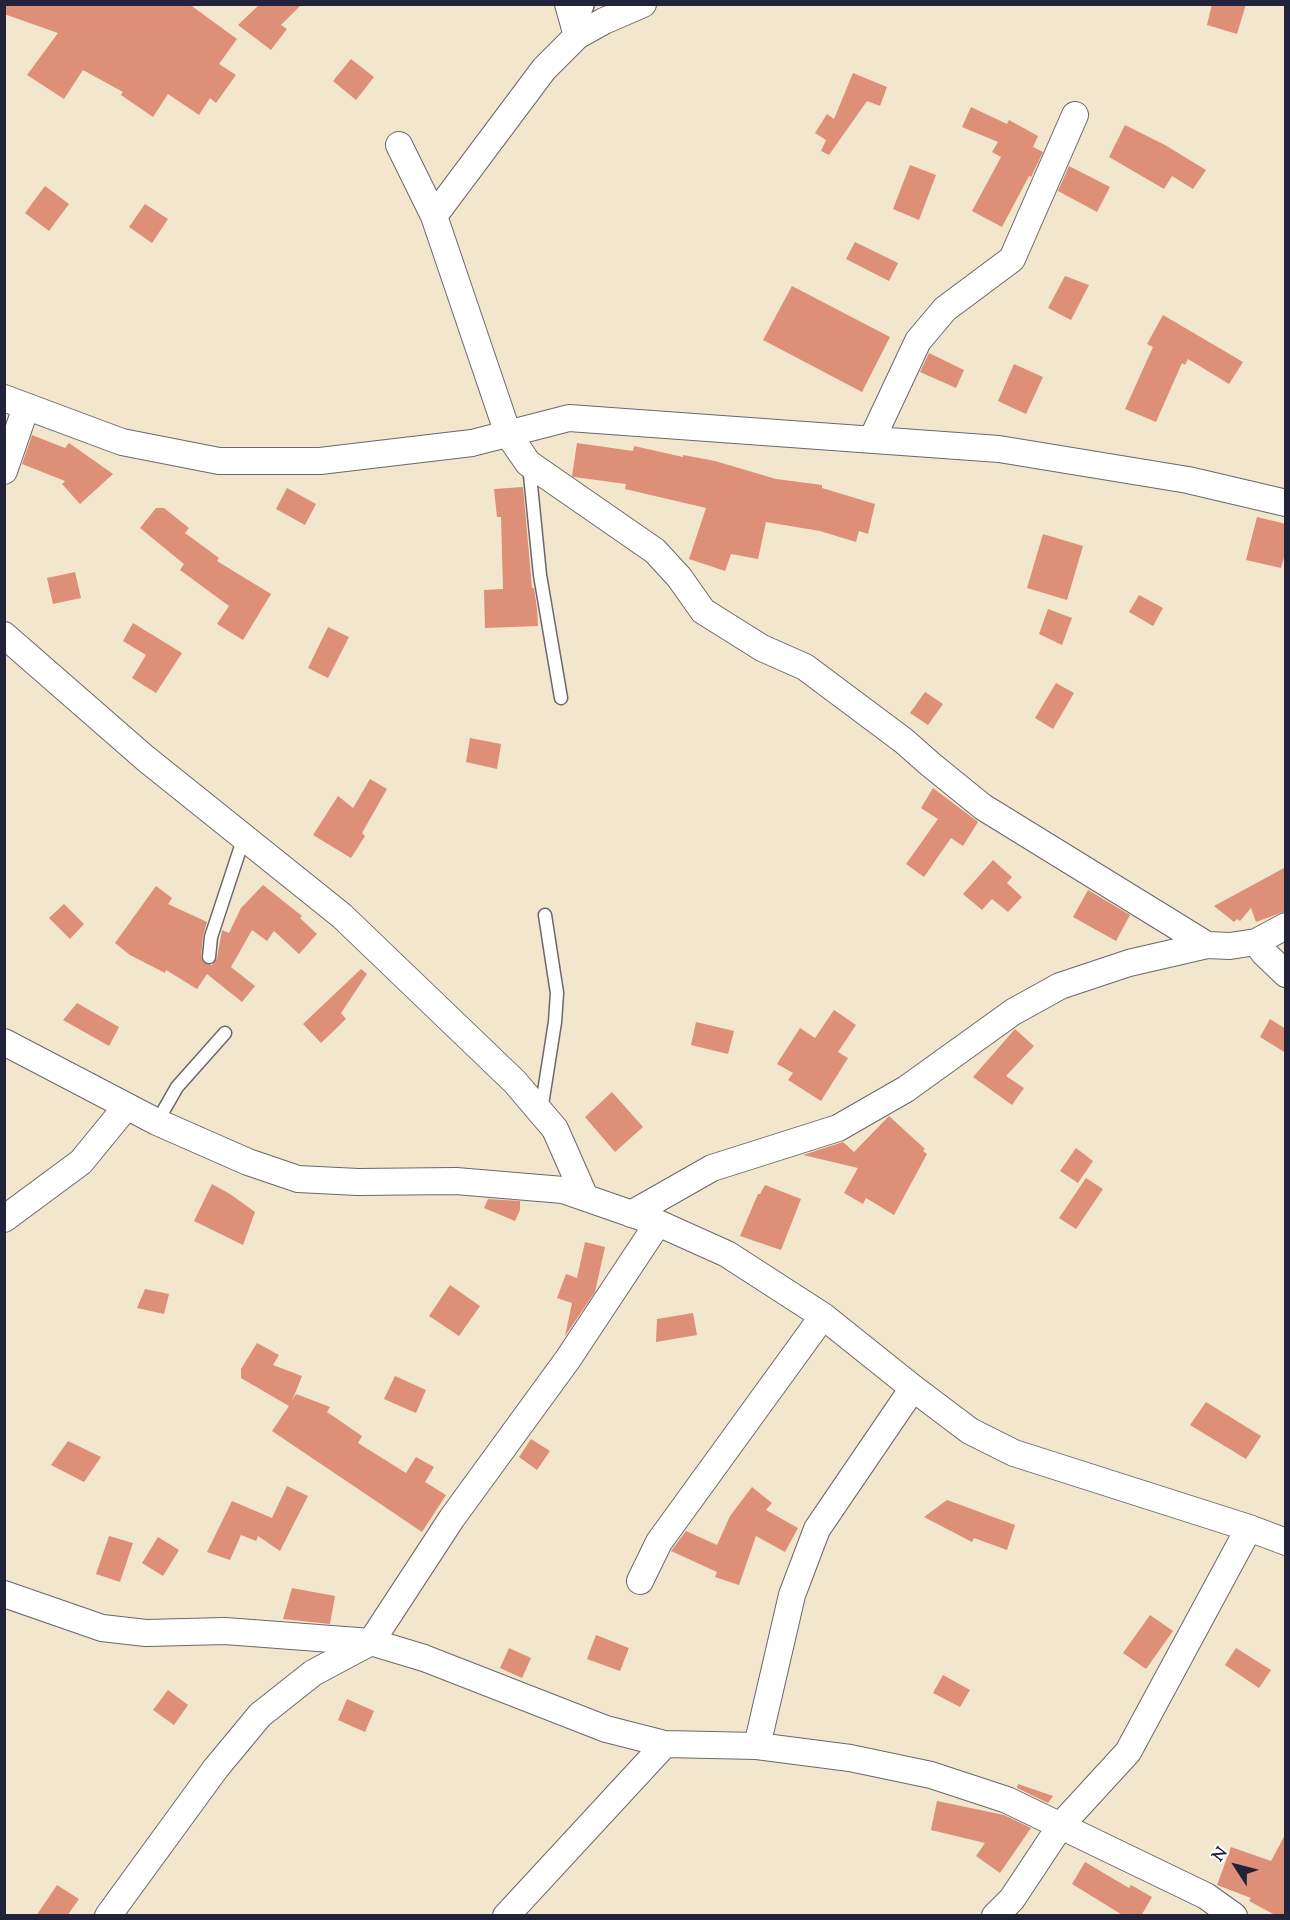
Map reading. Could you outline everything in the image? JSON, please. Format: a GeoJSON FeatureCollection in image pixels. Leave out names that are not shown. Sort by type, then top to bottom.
{"type":"FeatureCollection","features":[{"type":"Feature","properties":{"kind":"street"},"geometry":{"type":"LineString","coordinates":[[568,4],[578,36]]}},
{"type":"Feature","properties":{"kind":"street"},"geometry":{"type":"LineString","coordinates":[[434,216],[544,69],[578,36],[604,21],[643,4]]}},
{"type":"Feature","properties":{"kind":"street"},"geometry":{"type":"LineString","coordinates":[[872,439],[918,341],[945,309],[1012,259],[1075,115]]}},
{"type":"Feature","properties":{"kind":"street"},"geometry":{"type":"LineString","coordinates":[[399,145],[434,216],[508,434],[528,463],[655,551],[679,577],[703,611],[762,648],[805,667],[904,741],[983,807],[1207,945]]}},
{"type":"Feature","properties":{"kind":"street"},"geometry":{"type":"LineString","coordinates":[[4,471],[15,403],[122,442],[219,461],[321,461],[472,443],[569,418],[999,449],[1188,480],[1286,503]]}},
{"type":"Feature","properties":{"kind":"street"},"geometry":{"type":"LineString","coordinates":[[4,635],[144,758],[342,916],[515,1082],[555,1129],[585,1197]]}},
{"type":"Feature","properties":{"kind":"street"},"geometry":{"type":"LineString","coordinates":[[631,1214],[712,1168],[838,1128],[906,1089],[1013,1012],[1060,986],[1129,963],[1207,945],[1230,946],[1256,942],[1286,926]]}},
{"type":"Feature","properties":{"kind":"street"},"geometry":{"type":"LineString","coordinates":[[1256,942],[1275,965],[1286,974]]}},
{"type":"Feature","properties":{"kind":"street"},"geometry":{"type":"LineString","coordinates":[[4,1042],[157,1122],[248,1162],[298,1179],[358,1182],[456,1181],[563,1190],[658,1223],[727,1254],[824,1316],[970,1431],[1014,1453],[1286,1542]]}},
{"type":"Feature","properties":{"kind":"street"},"geometry":{"type":"LineString","coordinates":[[4,1219],[81,1162],[126,1107]]}},
{"type":"Feature","properties":{"kind":"street"},"geometry":{"type":"LineString","coordinates":[[108,1916],[216,1768],[260,1715],[313,1673],[371,1642],[452,1518],[568,1359],[658,1223]]}},
{"type":"Feature","properties":{"kind":"street"},"geometry":{"type":"LineString","coordinates":[[640,1581],[659,1542],[824,1316]]}},
{"type":"Feature","properties":{"kind":"street"},"geometry":{"type":"LineString","coordinates":[[757,1746],[792,1595],[817,1529],[913,1388]]}},
{"type":"Feature","properties":{"kind":"street"},"geometry":{"type":"LineString","coordinates":[[996,1916],[1012,1899],[1061,1826],[1128,1752],[1249,1528]]}},
{"type":"Feature","properties":{"kind":"street"},"geometry":{"type":"LineString","coordinates":[[4,1594],[102,1628],[146,1633],[225,1631],[371,1642],[424,1658],[606,1729],[665,1744],[757,1746],[850,1758],[931,1775],[1007,1800],[1206,1896],[1234,1916]]}},
{"type":"Feature","properties":{"kind":"street"},"geometry":{"type":"LineString","coordinates":[[506,1916],[665,1744]]}},
{"type":"Feature","properties":{"kind":"lane"},"geometry":{"type":"LineString","coordinates":[[578,36],[588,4]]}},
{"type":"Feature","properties":{"kind":"lane"},"geometry":{"type":"LineString","coordinates":[[528,463],[540,575],[561,698]]}},
{"type":"Feature","properties":{"kind":"lane"},"geometry":{"type":"LineString","coordinates":[[209,957],[211,937],[243,837]]}},
{"type":"Feature","properties":{"kind":"lane"},"geometry":{"type":"LineString","coordinates":[[541,1113],[555,1022],[557,993],[545,915]]}},
{"type":"Feature","properties":{"kind":"lane"},"geometry":{"type":"LineString","coordinates":[[157,1122],[177,1087],[225,1033]]}},
{"type":"Feature","properties":{"kind":"building"},"geometry":{"type":"Polygon","coordinates":[[[4,4],[189,4],[237,39],[219,64],[236,75],[216,103],[210,98],[199,115],[168,94],[153,117],[121,95],[123,92],[83,70],[64,99],[27,75],[58,33],[4,14],[4,4]]]}},
{"type":"Feature","properties":{"kind":"building"},"geometry":{"type":"Polygon","coordinates":[[[260,4],[302,4],[281,25],[287,29],[271,50],[238,25],[260,4]]]}},
{"type":"Feature","properties":{"kind":"building"},"geometry":{"type":"Polygon","coordinates":[[[1212,4],[1246,4],[1237,34],[1207,25],[1212,4]]]}},
{"type":"Feature","properties":{"kind":"building"},"geometry":{"type":"Polygon","coordinates":[[[351,59],[374,77],[356,100],[333,81],[351,59]]]}},
{"type":"Feature","properties":{"kind":"building"},"geometry":{"type":"Polygon","coordinates":[[[853,73],[887,87],[880,106],[867,101],[829,155],[821,151],[826,140],[815,133],[827,114],[834,119],[853,73]]]}},
{"type":"Feature","properties":{"kind":"building"},"geometry":{"type":"Polygon","coordinates":[[[971,107],[1007,124],[1009,120],[1038,136],[1033,147],[1043,152],[1002,227],[972,211],[1001,157],[992,152],[998,142],[962,127],[971,107]]]}},
{"type":"Feature","properties":{"kind":"building"},"geometry":{"type":"Polygon","coordinates":[[[1125,125],[1165,145],[1206,170],[1193,189],[1172,176],[1164,189],[1109,157],[1125,125]]]}},
{"type":"Feature","properties":{"kind":"building"},"geometry":{"type":"Polygon","coordinates":[[[910,165],[936,175],[919,220],[893,209],[910,165]]]}},
{"type":"Feature","properties":{"kind":"building"},"geometry":{"type":"Polygon","coordinates":[[[1069,166],[1110,187],[1097,212],[1058,191],[1069,166]]]}},
{"type":"Feature","properties":{"kind":"building"},"geometry":{"type":"Polygon","coordinates":[[[45,186],[69,204],[49,231],[25,213],[45,186]]]}},
{"type":"Feature","properties":{"kind":"building"},"geometry":{"type":"Polygon","coordinates":[[[145,204],[168,219],[152,243],[129,227],[145,204]]]}},
{"type":"Feature","properties":{"kind":"building"},"geometry":{"type":"Polygon","coordinates":[[[855,242],[898,263],[889,281],[846,259],[855,242]]]}},
{"type":"Feature","properties":{"kind":"building"},"geometry":{"type":"Polygon","coordinates":[[[1065,276],[1089,285],[1071,320],[1048,308],[1065,276]]]}},
{"type":"Feature","properties":{"kind":"building"},"geometry":{"type":"Polygon","coordinates":[[[792,286],[890,337],[862,392],[763,340],[792,286]]]}},
{"type":"Feature","properties":{"kind":"building"},"geometry":{"type":"Polygon","coordinates":[[[1163,315],[1243,362],[1229,384],[1188,359],[1185,365],[1182,363],[1156,422],[1125,409],[1153,347],[1147,344],[1163,315]]]}},
{"type":"Feature","properties":{"kind":"building"},"geometry":{"type":"Polygon","coordinates":[[[929,353],[964,370],[956,388],[920,372],[929,353]]]}},
{"type":"Feature","properties":{"kind":"building"},"geometry":{"type":"Polygon","coordinates":[[[1014,364],[1043,377],[1026,414],[998,401],[1014,364]]]}},
{"type":"Feature","properties":{"kind":"building"},"geometry":{"type":"Polygon","coordinates":[[[32,435],[65,448],[69,443],[113,474],[80,504],[62,484],[65,481],[22,464],[32,435]]]}},
{"type":"Feature","properties":{"kind":"building"},"geometry":{"type":"Polygon","coordinates":[[[577,443],[633,451],[634,446],[683,457],[683,455],[715,461],[776,479],[822,485],[822,488],[875,504],[868,534],[859,531],[856,542],[820,531],[766,522],[758,559],[731,554],[725,571],[689,559],[706,508],[625,489],[626,484],[572,476],[577,443]]]}},
{"type":"Feature","properties":{"kind":"building"},"geometry":{"type":"Polygon","coordinates":[[[523,487],[532,588],[534,588],[538,626],[485,628],[484,590],[503,589],[501,517],[497,517],[494,489],[523,487]]]}},
{"type":"Feature","properties":{"kind":"building"},"geometry":{"type":"Polygon","coordinates":[[[287,488],[316,504],[305,525],[276,509],[287,488]]]}},
{"type":"Feature","properties":{"kind":"building"},"geometry":{"type":"Polygon","coordinates":[[[156,508],[164,508],[189,528],[185,533],[219,558],[217,561],[271,594],[243,640],[217,624],[229,606],[180,570],[184,564],[140,528],[156,508]]]}},
{"type":"Feature","properties":{"kind":"building"},"geometry":{"type":"Polygon","coordinates":[[[1257,517],[1286,524],[1286,550],[1281,568],[1246,560],[1257,517]]]}},
{"type":"Feature","properties":{"kind":"building"},"geometry":{"type":"Polygon","coordinates":[[[1043,534],[1083,546],[1067,600],[1027,588],[1043,534]]]}},
{"type":"Feature","properties":{"kind":"building"},"geometry":{"type":"Polygon","coordinates":[[[75,572],[81,598],[53,604],[47,578],[75,572]]]}},
{"type":"Feature","properties":{"kind":"building"},"geometry":{"type":"Polygon","coordinates":[[[1139,595],[1163,608],[1153,626],[1129,612],[1139,595]]]}},
{"type":"Feature","properties":{"kind":"building"},"geometry":{"type":"Polygon","coordinates":[[[1048,609],[1072,618],[1062,645],[1039,634],[1048,609]]]}},
{"type":"Feature","properties":{"kind":"building"},"geometry":{"type":"Polygon","coordinates":[[[133,623],[182,653],[156,693],[132,678],[146,655],[123,641],[133,623]]]}},
{"type":"Feature","properties":{"kind":"building"},"geometry":{"type":"Polygon","coordinates":[[[328,627],[349,637],[328,678],[308,668],[328,627]]]}},
{"type":"Feature","properties":{"kind":"building"},"geometry":{"type":"Polygon","coordinates":[[[1056,683],[1074,693],[1053,729],[1035,718],[1056,683]]]}},
{"type":"Feature","properties":{"kind":"building"},"geometry":{"type":"Polygon","coordinates":[[[925,692],[943,704],[928,725],[910,713],[925,692]]]}},
{"type":"Feature","properties":{"kind":"building"},"geometry":{"type":"Polygon","coordinates":[[[470,738],[501,744],[497,769],[466,762],[470,738]]]}},
{"type":"Feature","properties":{"kind":"building"},"geometry":{"type":"Polygon","coordinates":[[[370,779],[387,789],[362,833],[365,836],[351,858],[313,835],[338,796],[353,808],[370,779]]]}},
{"type":"Feature","properties":{"kind":"building"},"geometry":{"type":"Polygon","coordinates":[[[933,788],[978,822],[963,846],[951,838],[924,877],[906,864],[938,819],[921,808],[933,788]]]}},
{"type":"Feature","properties":{"kind":"building"},"geometry":{"type":"Polygon","coordinates":[[[993,860],[1012,877],[1007,883],[1022,897],[1008,912],[992,899],[982,910],[963,894],[993,860]]]}},
{"type":"Feature","properties":{"kind":"building"},"geometry":{"type":"Polygon","coordinates":[[[1286,867],[1286,911],[1256,922],[1251,908],[1240,921],[1237,919],[1234,922],[1214,906],[1286,867]]]}},
{"type":"Feature","properties":{"kind":"building"},"geometry":{"type":"Polygon","coordinates":[[[263,885],[302,916],[300,918],[317,934],[299,954],[274,931],[267,941],[252,930],[231,967],[255,986],[242,1002],[207,974],[197,989],[166,970],[165,973],[130,955],[115,943],[156,886],[172,898],[168,904],[207,922],[201,957],[204,963],[212,965],[217,958],[222,930],[229,933],[241,908],[263,885]]]}},
{"type":"Feature","properties":{"kind":"building"},"geometry":{"type":"Polygon","coordinates":[[[1088,890],[1130,915],[1116,941],[1073,917],[1088,890]]]}},
{"type":"Feature","properties":{"kind":"building"},"geometry":{"type":"Polygon","coordinates":[[[64,904],[84,924],[70,939],[49,918],[64,904]]]}},
{"type":"Feature","properties":{"kind":"building"},"geometry":{"type":"Polygon","coordinates":[[[361,969],[367,974],[341,1013],[346,1019],[321,1043],[303,1024],[361,969]]]}},
{"type":"Feature","properties":{"kind":"building"},"geometry":{"type":"Polygon","coordinates":[[[77,1003],[119,1027],[109,1046],[63,1020],[77,1003]]]}},
{"type":"Feature","properties":{"kind":"building"},"geometry":{"type":"Polygon","coordinates":[[[834,1010],[856,1025],[838,1052],[848,1058],[821,1101],[788,1080],[793,1073],[777,1064],[800,1028],[815,1038],[834,1010]]]}},
{"type":"Feature","properties":{"kind":"building"},"geometry":{"type":"Polygon","coordinates":[[[1270,1019],[1286,1029],[1286,1053],[1260,1037],[1270,1019]]]}},
{"type":"Feature","properties":{"kind":"building"},"geometry":{"type":"Polygon","coordinates":[[[696,1022],[734,1031],[728,1054],[691,1045],[696,1022]]]}},
{"type":"Feature","properties":{"kind":"building"},"geometry":{"type":"Polygon","coordinates":[[[1015,1029],[1034,1046],[1006,1076],[1024,1088],[1012,1105],[973,1077],[1015,1029]]]}},
{"type":"Feature","properties":{"kind":"building"},"geometry":{"type":"Polygon","coordinates":[[[612,1092],[643,1127],[615,1152],[585,1117],[612,1092]]]}},
{"type":"Feature","properties":{"kind":"building"},"geometry":{"type":"Polygon","coordinates":[[[889,1116],[925,1149],[923,1151],[927,1154],[894,1215],[866,1198],[863,1204],[844,1193],[858,1168],[803,1155],[843,1142],[854,1152],[889,1116]]]}},
{"type":"Feature","properties":{"kind":"building"},"geometry":{"type":"Polygon","coordinates":[[[1076,1148],[1093,1161],[1078,1183],[1060,1171],[1076,1148]]]}},
{"type":"Feature","properties":{"kind":"building"},"geometry":{"type":"Polygon","coordinates":[[[1086,1178],[1103,1189],[1076,1229],[1059,1218],[1086,1178]]]}},
{"type":"Feature","properties":{"kind":"building"},"geometry":{"type":"Polygon","coordinates":[[[212,1184],[255,1212],[243,1245],[194,1221],[212,1184]]]}},
{"type":"Feature","properties":{"kind":"building"},"geometry":{"type":"Polygon","coordinates":[[[765,1185],[801,1199],[781,1250],[740,1236],[758,1194],[765,1185]]]}},
{"type":"Feature","properties":{"kind":"building"},"geometry":{"type":"Polygon","coordinates":[[[488,1199],[520,1201],[520,1210],[515,1221],[484,1208],[488,1199]]]}},
{"type":"Feature","properties":{"kind":"building"},"geometry":{"type":"Polygon","coordinates":[[[585,1242],[605,1247],[595,1292],[565,1336],[572,1303],[557,1298],[566,1274],[577,1278],[585,1242]]]}},
{"type":"Feature","properties":{"kind":"building"},"geometry":{"type":"Polygon","coordinates":[[[450,1285],[480,1306],[459,1336],[429,1316],[450,1285]]]}},
{"type":"Feature","properties":{"kind":"building"},"geometry":{"type":"Polygon","coordinates":[[[145,1289],[169,1294],[164,1314],[137,1308],[145,1289]]]}},
{"type":"Feature","properties":{"kind":"building"},"geometry":{"type":"Polygon","coordinates":[[[693,1313],[697,1335],[656,1342],[657,1319],[693,1313]]]}},
{"type":"Feature","properties":{"kind":"building"},"geometry":{"type":"Polygon","coordinates":[[[257,1343],[279,1355],[273,1365],[302,1376],[292,1401],[296,1394],[330,1407],[327,1412],[362,1436],[358,1443],[406,1473],[416,1457],[434,1467],[425,1482],[446,1495],[422,1532],[272,1431],[289,1406],[241,1378],[241,1369],[257,1343]]]}},
{"type":"Feature","properties":{"kind":"building"},"geometry":{"type":"Polygon","coordinates":[[[395,1376],[426,1390],[416,1413],[384,1399],[395,1376]]]}},
{"type":"Feature","properties":{"kind":"building"},"geometry":{"type":"Polygon","coordinates":[[[1206,1402],[1261,1436],[1246,1459],[1190,1425],[1206,1402]]]}},
{"type":"Feature","properties":{"kind":"building"},"geometry":{"type":"Polygon","coordinates":[[[531,1439],[550,1451],[537,1470],[519,1457],[531,1439]]]}},
{"type":"Feature","properties":{"kind":"building"},"geometry":{"type":"Polygon","coordinates":[[[68,1441],[101,1457],[84,1482],[51,1465],[68,1441]]]}},
{"type":"Feature","properties":{"kind":"building"},"geometry":{"type":"Polygon","coordinates":[[[287,1486],[308,1496],[280,1551],[258,1536],[256,1541],[241,1535],[230,1560],[207,1552],[232,1501],[272,1518],[287,1486]]]}},
{"type":"Feature","properties":{"kind":"building"},"geometry":{"type":"Polygon","coordinates":[[[752,1487],[772,1503],[766,1510],[798,1528],[785,1552],[756,1536],[739,1585],[715,1577],[717,1572],[671,1551],[686,1531],[717,1545],[730,1516],[752,1487]]]}},
{"type":"Feature","properties":{"kind":"building"},"geometry":{"type":"Polygon","coordinates":[[[947,1500],[1015,1525],[1007,1550],[974,1538],[972,1542],[924,1517],[947,1500]]]}},
{"type":"Feature","properties":{"kind":"building"},"geometry":{"type":"Polygon","coordinates":[[[109,1536],[133,1543],[120,1582],[96,1574],[109,1536]]]}},
{"type":"Feature","properties":{"kind":"building"},"geometry":{"type":"Polygon","coordinates":[[[158,1537],[179,1550],[163,1576],[142,1563],[158,1537]]]}},
{"type":"Feature","properties":{"kind":"building"},"geometry":{"type":"Polygon","coordinates":[[[292,1588],[335,1596],[330,1624],[283,1619],[292,1588]]]}},
{"type":"Feature","properties":{"kind":"building"},"geometry":{"type":"Polygon","coordinates":[[[1150,1615],[1173,1631],[1146,1669],[1123,1653],[1150,1615]]]}},
{"type":"Feature","properties":{"kind":"building"},"geometry":{"type":"Polygon","coordinates":[[[596,1635],[629,1648],[620,1671],[587,1659],[596,1635]]]}},
{"type":"Feature","properties":{"kind":"building"},"geometry":{"type":"Polygon","coordinates":[[[509,1648],[531,1658],[522,1678],[500,1668],[509,1648]]]}},
{"type":"Feature","properties":{"kind":"building"},"geometry":{"type":"Polygon","coordinates":[[[1236,1648],[1271,1670],[1259,1688],[1225,1665],[1236,1648]]]}},
{"type":"Feature","properties":{"kind":"building"},"geometry":{"type":"Polygon","coordinates":[[[943,1675],[970,1690],[960,1707],[933,1693],[943,1675]]]}},
{"type":"Feature","properties":{"kind":"building"},"geometry":{"type":"Polygon","coordinates":[[[168,1690],[188,1705],[174,1725],[153,1710],[168,1690]]]}},
{"type":"Feature","properties":{"kind":"building"},"geometry":{"type":"Polygon","coordinates":[[[347,1699],[374,1711],[365,1732],[338,1720],[347,1699]]]}},
{"type":"Feature","properties":{"kind":"building"},"geometry":{"type":"Polygon","coordinates":[[[1018,1784],[1053,1796],[1048,1803],[1017,1788],[1018,1784]]]}},
{"type":"Feature","properties":{"kind":"building"},"geometry":{"type":"Polygon","coordinates":[[[937,1801],[1004,1815],[1031,1828],[1000,1873],[976,1856],[985,1843],[931,1830],[937,1801]]]}},
{"type":"Feature","properties":{"kind":"building"},"geometry":{"type":"Polygon","coordinates":[[[1286,1833],[1286,1916],[1277,1916],[1249,1901],[1251,1898],[1217,1885],[1231,1847],[1271,1861],[1286,1833]]]}},
{"type":"Feature","properties":{"kind":"building"},"geometry":{"type":"Polygon","coordinates":[[[1085,1862],[1129,1888],[1131,1885],[1152,1897],[1141,1916],[1124,1916],[1072,1884],[1085,1862]]]}},
{"type":"Feature","properties":{"kind":"building"},"geometry":{"type":"Polygon","coordinates":[[[57,1885],[79,1899],[67,1916],[36,1916],[57,1885]]]}}]}
